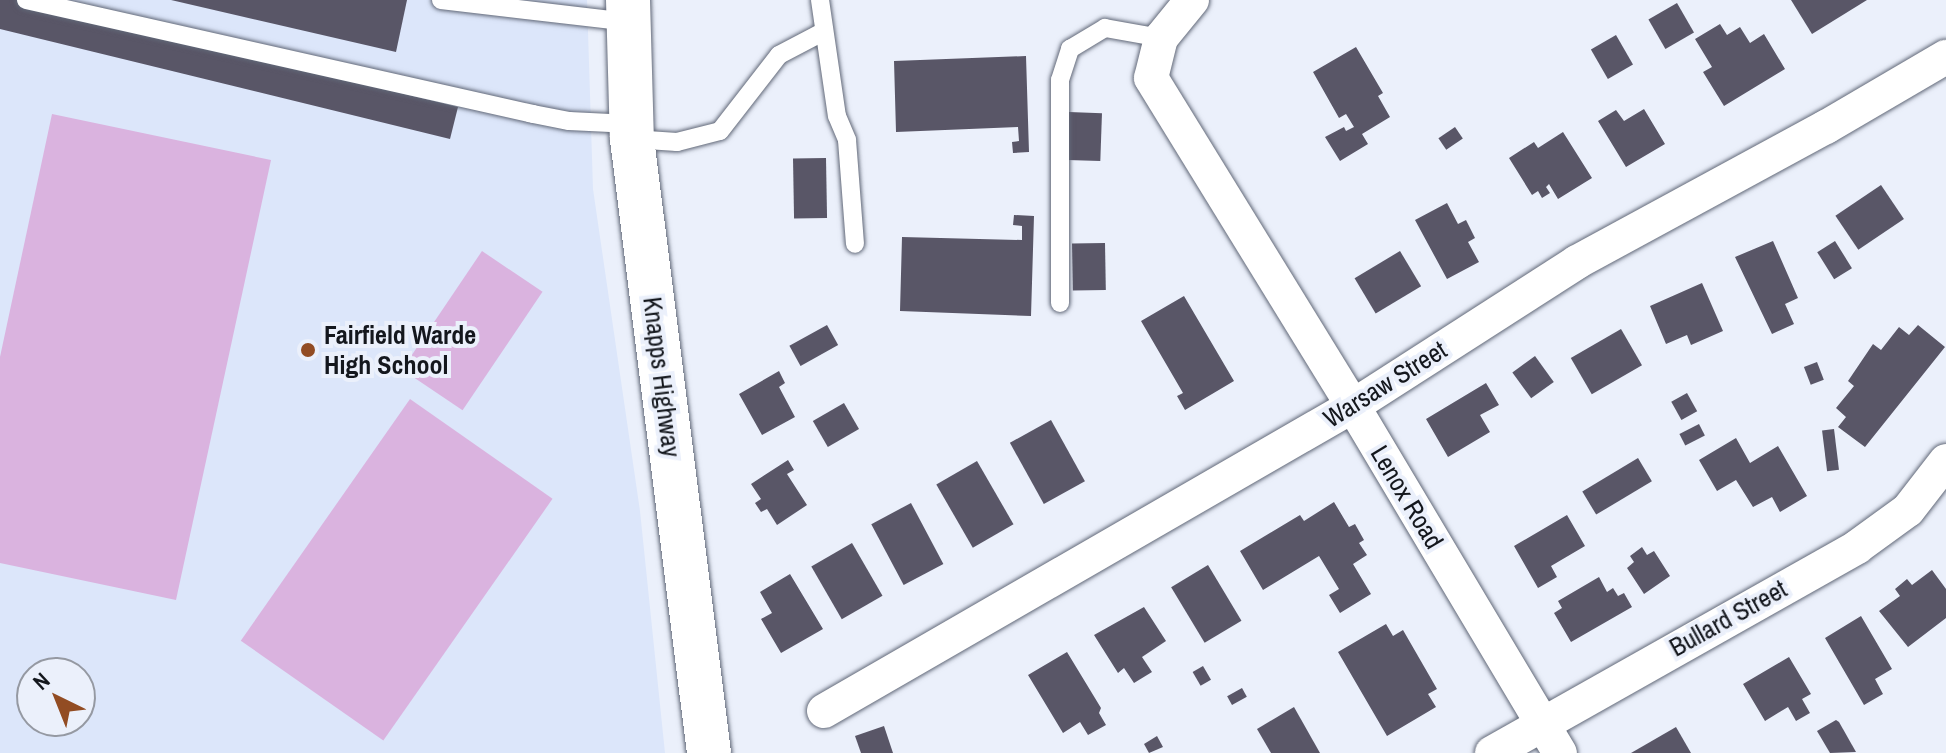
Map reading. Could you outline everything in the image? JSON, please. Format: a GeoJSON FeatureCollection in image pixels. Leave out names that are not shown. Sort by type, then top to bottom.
{"type":"FeatureCollection","features":[{"type":"Feature","properties":{"kind":"street"},"geometry":{"type":"LineString","coordinates":[[1161,38],[1192,0]]}},
{"type":"Feature","properties":{"kind":"street","name":"Knapps Highway"},"geometry":{"type":"LineString","coordinates":[[628,11],[632,132],[709,753]]}},
{"type":"Feature","properties":{"kind":"street","name":"Lenox Road"},"geometry":{"type":"LineString","coordinates":[[1161,38],[1151,78],[1353,406],[1560,753]]}},
{"type":"Feature","properties":{"kind":"street","name":"Warsaw Street"},"geometry":{"type":"LineString","coordinates":[[824,711],[1353,406],[1577,262],[1826,127],[1946,57]]}},
{"type":"Feature","properties":{"kind":"street","name":"Bullard Street"},"geometry":{"type":"LineString","coordinates":[[1492,753],[1857,547],[1908,510],[1946,461]]}},
{"type":"Feature","properties":{"kind":"lane"},"geometry":{"type":"LineString","coordinates":[[26,0],[533,114],[677,142],[720,131],[779,55],[823,32]]}},
{"type":"Feature","properties":{"kind":"lane"},"geometry":{"type":"LineString","coordinates":[[441,0],[628,11]]}},
{"type":"Feature","properties":{"kind":"lane"},"geometry":{"type":"LineString","coordinates":[[820,0],[837,116],[847,140],[855,244]]}},
{"type":"Feature","properties":{"kind":"lane"},"geometry":{"type":"LineString","coordinates":[[1060,303],[1060,80],[1070,49],[1105,28],[1161,38]]}},
{"type":"Feature","properties":{"kind":"shaded area","name":"Fairfield Warde High School"},"geometry":{"type":"Polygon","coordinates":[[[0,0],[587,0],[593,189],[640,511],[665,753],[0,753],[0,0]]]}},
{"type":"Feature","properties":{"kind":"shaded area"},"geometry":{"type":"Polygon","coordinates":[[[52,114],[271,160],[176,600],[0,563],[0,357],[52,114]]]}},
{"type":"Feature","properties":{"kind":"shaded area"},"geometry":{"type":"Polygon","coordinates":[[[482,251],[543,292],[463,410],[402,370],[482,251]]]}},
{"type":"Feature","properties":{"kind":"shaded area"},"geometry":{"type":"Polygon","coordinates":[[[410,399],[553,499],[383,740],[241,641],[410,399]]]}},
{"type":"Feature","properties":{"kind":"building"},"geometry":{"type":"Polygon","coordinates":[[[0,0],[21,0],[458,107],[450,139],[0,29],[0,0]]]}},
{"type":"Feature","properties":{"kind":"building"},"geometry":{"type":"Polygon","coordinates":[[[171,0],[407,0],[396,52],[171,0]]]}},
{"type":"Feature","properties":{"kind":"building"},"geometry":{"type":"Polygon","coordinates":[[[1791,0],[1867,0],[1812,34],[1791,0]]]}},
{"type":"Feature","properties":{"kind":"building"},"geometry":{"type":"Polygon","coordinates":[[[1677,3],[1694,32],[1665,49],[1648,20],[1677,3]]]}},
{"type":"Feature","properties":{"kind":"building"},"geometry":{"type":"Polygon","coordinates":[[[1720,24],[1727,35],[1740,27],[1750,43],[1764,34],[1785,69],[1724,106],[1703,72],[1712,67],[1695,39],[1720,24]]]}},
{"type":"Feature","properties":{"kind":"building"},"geometry":{"type":"Polygon","coordinates":[[[1616,35],[1633,64],[1608,79],[1591,50],[1616,35]]]}},
{"type":"Feature","properties":{"kind":"building"},"geometry":{"type":"Polygon","coordinates":[[[1356,47],[1383,93],[1378,96],[1390,117],[1362,134],[1368,144],[1340,161],[1325,137],[1344,127],[1346,131],[1354,127],[1346,114],[1339,118],[1313,72],[1356,47]]]}},
{"type":"Feature","properties":{"kind":"building"},"geometry":{"type":"Polygon","coordinates":[[[1026,56],[1029,152],[1013,153],[1012,142],[1019,141],[1018,127],[896,132],[894,61],[1026,56]]]}},
{"type":"Feature","properties":{"kind":"building"},"geometry":{"type":"Polygon","coordinates":[[[1644,109],[1665,144],[1626,167],[1598,121],[1616,110],[1624,121],[1644,109]]]}},
{"type":"Feature","properties":{"kind":"building"},"geometry":{"type":"Polygon","coordinates":[[[1069,112],[1102,113],[1100,161],[1067,160],[1069,112]]]}},
{"type":"Feature","properties":{"kind":"building"},"geometry":{"type":"Polygon","coordinates":[[[1455,127],[1463,139],[1446,150],[1438,138],[1455,127]]]}},
{"type":"Feature","properties":{"kind":"building"},"geometry":{"type":"Polygon","coordinates":[[[1563,132],[1592,178],[1558,199],[1549,184],[1546,187],[1550,193],[1542,198],[1538,191],[1532,195],[1509,158],[1534,142],[1538,148],[1563,132]]]}},
{"type":"Feature","properties":{"kind":"building"},"geometry":{"type":"Polygon","coordinates":[[[826,158],[827,218],[794,219],[793,159],[826,158]]]}},
{"type":"Feature","properties":{"kind":"building"},"geometry":{"type":"Polygon","coordinates":[[[1881,185],[1904,219],[1858,250],[1835,216],[1881,185]]]}},
{"type":"Feature","properties":{"kind":"building"},"geometry":{"type":"Polygon","coordinates":[[[1447,203],[1458,224],[1466,220],[1475,238],[1468,242],[1479,262],[1447,279],[1415,220],[1447,203]]]}},
{"type":"Feature","properties":{"kind":"building"},"geometry":{"type":"Polygon","coordinates":[[[1014,215],[1034,216],[1031,316],[900,311],[902,237],[1022,240],[1022,226],[1013,225],[1014,215]]]}},
{"type":"Feature","properties":{"kind":"building"},"geometry":{"type":"Polygon","coordinates":[[[1773,241],[1798,298],[1785,304],[1794,324],[1772,334],[1735,257],[1773,241]]]}},
{"type":"Feature","properties":{"kind":"building"},"geometry":{"type":"Polygon","coordinates":[[[1835,241],[1852,268],[1834,279],[1817,252],[1835,241]]]}},
{"type":"Feature","properties":{"kind":"building"},"geometry":{"type":"Polygon","coordinates":[[[1105,243],[1106,290],[1073,291],[1072,244],[1105,243]]]}},
{"type":"Feature","properties":{"kind":"building"},"geometry":{"type":"Polygon","coordinates":[[[1400,251],[1421,286],[1376,313],[1355,278],[1400,251]]]}},
{"type":"Feature","properties":{"kind":"building"},"geometry":{"type":"Polygon","coordinates":[[[1702,283],[1723,331],[1691,345],[1687,335],[1666,344],[1650,306],[1702,283]]]}},
{"type":"Feature","properties":{"kind":"building"},"geometry":{"type":"Polygon","coordinates":[[[1184,296],[1234,381],[1185,410],[1177,396],[1183,393],[1141,321],[1184,296]]]}},
{"type":"Feature","properties":{"kind":"building"},"geometry":{"type":"Polygon","coordinates":[[[827,325],[838,345],[801,366],[789,346],[827,325]]]}},
{"type":"Feature","properties":{"kind":"building"},"geometry":{"type":"Polygon","coordinates":[[[1918,325],[1945,347],[1865,447],[1838,427],[1846,417],[1836,408],[1854,386],[1848,381],[1873,344],[1881,350],[1899,327],[1909,335],[1918,325]]]}},
{"type":"Feature","properties":{"kind":"building"},"geometry":{"type":"Polygon","coordinates":[[[1621,329],[1642,365],[1592,394],[1571,358],[1621,329]]]}},
{"type":"Feature","properties":{"kind":"building"},"geometry":{"type":"Polygon","coordinates":[[[1535,356],[1554,382],[1531,398],[1512,372],[1535,356]]]}},
{"type":"Feature","properties":{"kind":"building"},"geometry":{"type":"Polygon","coordinates":[[[1817,362],[1824,380],[1811,385],[1804,367],[1817,362]]]}},
{"type":"Feature","properties":{"kind":"building"},"geometry":{"type":"Polygon","coordinates":[[[779,371],[785,383],[779,387],[795,417],[762,435],[739,394],[779,371]]]}},
{"type":"Feature","properties":{"kind":"building"},"geometry":{"type":"Polygon","coordinates":[[[1486,383],[1499,405],[1480,415],[1490,432],[1448,457],[1426,419],[1486,383]]]}},
{"type":"Feature","properties":{"kind":"building"},"geometry":{"type":"Polygon","coordinates":[[[1687,393],[1697,411],[1681,420],[1671,402],[1687,393]]]}},
{"type":"Feature","properties":{"kind":"building"},"geometry":{"type":"Polygon","coordinates":[[[844,403],[859,429],[828,447],[813,421],[844,403]]]}},
{"type":"Feature","properties":{"kind":"building"},"geometry":{"type":"Polygon","coordinates":[[[1051,420],[1085,481],[1044,504],[1010,443],[1051,420]]]}},
{"type":"Feature","properties":{"kind":"building"},"geometry":{"type":"Polygon","coordinates":[[[1699,424],[1705,436],[1685,446],[1679,434],[1699,424]]]}},
{"type":"Feature","properties":{"kind":"building"},"geometry":{"type":"Polygon","coordinates":[[[1834,429],[1839,470],[1827,471],[1822,430],[1834,429]]]}},
{"type":"Feature","properties":{"kind":"building"},"geometry":{"type":"Polygon","coordinates":[[[1736,438],[1750,463],[1778,446],[1807,496],[1780,512],[1772,497],[1753,507],[1736,480],[1717,491],[1699,460],[1736,438]]]}},
{"type":"Feature","properties":{"kind":"building"},"geometry":{"type":"Polygon","coordinates":[[[1638,458],[1652,481],[1596,515],[1582,491],[1638,458]]]}},
{"type":"Feature","properties":{"kind":"building"},"geometry":{"type":"Polygon","coordinates":[[[788,460],[794,470],[787,474],[807,505],[777,525],[767,509],[761,512],[755,503],[761,499],[751,484],[788,460]]]}},
{"type":"Feature","properties":{"kind":"building"},"geometry":{"type":"Polygon","coordinates":[[[977,461],[1014,524],[973,548],[936,484],[977,461]]]}},
{"type":"Feature","properties":{"kind":"building"},"geometry":{"type":"Polygon","coordinates":[[[1334,502],[1349,527],[1355,524],[1364,540],[1359,543],[1367,555],[1353,564],[1371,594],[1340,613],[1329,595],[1339,589],[1319,556],[1263,590],[1240,551],[1300,515],[1304,521],[1334,502]]]}},
{"type":"Feature","properties":{"kind":"building"},"geometry":{"type":"Polygon","coordinates":[[[911,503],[943,564],[904,585],[871,524],[911,503]]]}},
{"type":"Feature","properties":{"kind":"building"},"geometry":{"type":"Polygon","coordinates":[[[1567,515],[1585,546],[1551,566],[1557,577],[1538,588],[1514,546],[1567,515]]]}},
{"type":"Feature","properties":{"kind":"building"},"geometry":{"type":"Polygon","coordinates":[[[852,543],[882,596],[842,619],[811,566],[852,543]]]}},
{"type":"Feature","properties":{"kind":"building"},"geometry":{"type":"Polygon","coordinates":[[[1642,547],[1647,555],[1654,551],[1670,576],[1644,594],[1627,568],[1634,562],[1630,556],[1642,547]]]}},
{"type":"Feature","properties":{"kind":"building"},"geometry":{"type":"Polygon","coordinates":[[[1208,565],[1241,621],[1205,643],[1171,587],[1208,565]]]}},
{"type":"Feature","properties":{"kind":"building"},"geometry":{"type":"Polygon","coordinates":[[[1932,570],[1946,589],[1946,618],[1908,647],[1879,611],[1900,596],[1895,589],[1907,579],[1912,585],[1932,570]]]}},
{"type":"Feature","properties":{"kind":"building"},"geometry":{"type":"Polygon","coordinates":[[[790,574],[823,629],[781,653],[761,619],[772,613],[760,592],[790,574]]]}},
{"type":"Feature","properties":{"kind":"building"},"geometry":{"type":"Polygon","coordinates":[[[1599,577],[1607,592],[1613,588],[1618,596],[1624,593],[1632,607],[1571,642],[1554,613],[1562,608],[1558,601],[1599,577]]]}},
{"type":"Feature","properties":{"kind":"building"},"geometry":{"type":"Polygon","coordinates":[[[1144,607],[1166,641],[1142,657],[1152,672],[1134,683],[1124,668],[1118,673],[1094,635],[1144,607]]]}},
{"type":"Feature","properties":{"kind":"building"},"geometry":{"type":"Polygon","coordinates":[[[1861,616],[1892,669],[1875,679],[1883,694],[1864,705],[1825,638],[1861,616]]]}},
{"type":"Feature","properties":{"kind":"building"},"geometry":{"type":"Polygon","coordinates":[[[1386,624],[1393,636],[1403,630],[1437,689],[1428,694],[1436,707],[1387,736],[1338,652],[1386,624]]]}},
{"type":"Feature","properties":{"kind":"building"},"geometry":{"type":"Polygon","coordinates":[[[1067,652],[1101,708],[1099,713],[1106,725],[1088,735],[1080,722],[1063,733],[1028,675],[1067,652]]]}},
{"type":"Feature","properties":{"kind":"building"},"geometry":{"type":"Polygon","coordinates":[[[1789,657],[1811,694],[1802,699],[1810,713],[1796,721],[1788,707],[1765,721],[1743,684],[1789,657]]]}},
{"type":"Feature","properties":{"kind":"building"},"geometry":{"type":"Polygon","coordinates":[[[1203,666],[1211,680],[1201,686],[1193,672],[1203,666]]]}},
{"type":"Feature","properties":{"kind":"building"},"geometry":{"type":"Polygon","coordinates":[[[1242,688],[1247,697],[1232,705],[1227,696],[1242,688]]]}},
{"type":"Feature","properties":{"kind":"building"},"geometry":{"type":"Polygon","coordinates":[[[1294,707],[1320,753],[1271,753],[1257,729],[1294,707]]]}},
{"type":"Feature","properties":{"kind":"building"},"geometry":{"type":"Polygon","coordinates":[[[1836,720],[1856,752],[1830,753],[1817,731],[1836,720]]]}},
{"type":"Feature","properties":{"kind":"building"},"geometry":{"type":"Polygon","coordinates":[[[884,726],[893,753],[861,753],[855,736],[884,726]]]}},
{"type":"Feature","properties":{"kind":"building"},"geometry":{"type":"Polygon","coordinates":[[[1676,727],[1691,753],[1631,753],[1676,727]]]}},
{"type":"Feature","properties":{"kind":"building"},"geometry":{"type":"Polygon","coordinates":[[[1157,736],[1163,747],[1149,753],[1144,744],[1157,736]]]}},
{"type":"Feature","properties":{"kind":"place","name":"Fairfield Warde High School"},"geometry":{"type":"Point","coordinates":[308,350]}}]}
